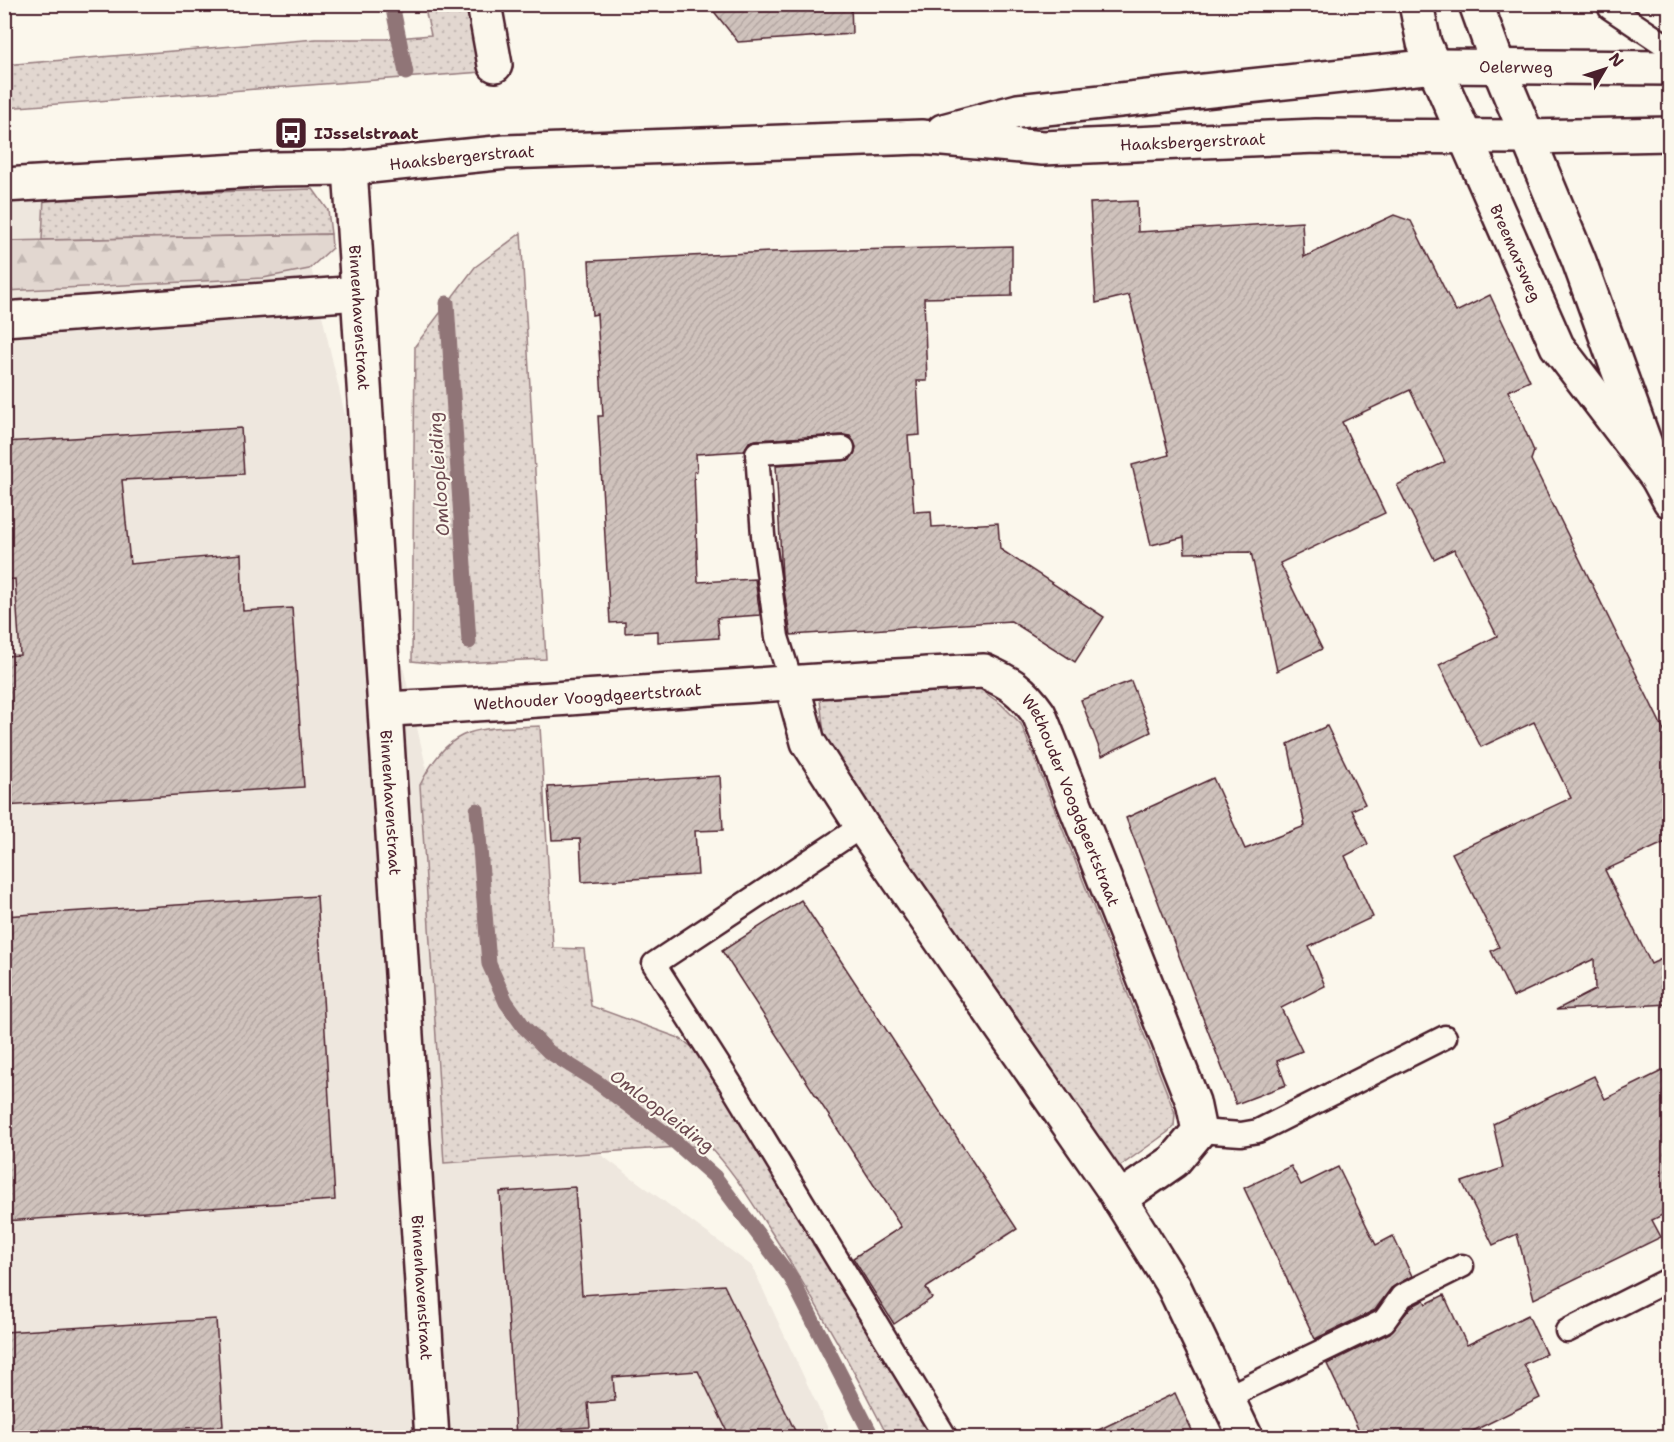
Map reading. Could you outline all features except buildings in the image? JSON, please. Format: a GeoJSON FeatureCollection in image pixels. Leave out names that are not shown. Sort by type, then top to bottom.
{"type":"FeatureCollection","features":[{"type":"Feature","properties":{"kind":"street"},"geometry":{"type":"LineString","coordinates":[[484,4],[495,65]]}},
{"type":"Feature","properties":{"kind":"street","name":"Breemarsweg"},"geometry":{"type":"LineString","coordinates":[[1416,4],[1424,43],[1557,346],[1663,489]]}},
{"type":"Feature","properties":{"kind":"street","name":"Breemarsweg"},"geometry":{"type":"LineString","coordinates":[[1476,4],[1499,68],[1579,261],[1663,489]]}},
{"type":"Feature","properties":{"kind":"street","name":"Oelerweg"},"geometry":{"type":"LineString","coordinates":[[1434,66],[1670,68]]}},
{"type":"Feature","properties":{"kind":"street","name":"Haaksbergerstraat"},"geometry":{"type":"LineString","coordinates":[[921,137],[1018,111],[1434,66]]}},
{"type":"Feature","properties":{"kind":"street"},"geometry":{"type":"LineString","coordinates":[[1465,136],[1670,134]]}},
{"type":"Feature","properties":{"kind":"street","name":"Haaksbergerstraat"},"geometry":{"type":"LineString","coordinates":[[4,185],[273,169],[350,168],[506,152],[921,137],[1043,148],[1316,136],[1465,136]]}},
{"type":"Feature","properties":{"kind":"street","name":"Binnenhavenstraat"},"geometry":{"type":"LineString","coordinates":[[350,168],[432,1437]]}},
{"type":"Feature","properties":{"kind":"street"},"geometry":{"type":"LineString","coordinates":[[4,319],[359,293]]}},
{"type":"Feature","properties":{"kind":"street","name":"Wethouder Voogdgeertstraat"},"geometry":{"type":"LineString","coordinates":[[386,709],[560,700],[791,681],[984,671],[1009,682],[1025,694],[1039,714],[1193,1102],[1199,1131]]}},
{"type":"Feature","properties":{"kind":"street"},"geometry":{"type":"LineString","coordinates":[[791,681],[808,742],[862,826],[1119,1199],[1174,1287],[1246,1437]]}},
{"type":"Feature","properties":{"kind":"street"},"geometry":{"type":"LineString","coordinates":[[1119,1199],[1174,1161],[1199,1131]]}},
{"type":"Feature","properties":{"kind":"lane"},"geometry":{"type":"LineString","coordinates":[[1610,8],[1670,48]]}},
{"type":"Feature","properties":{"kind":"lane"},"geometry":{"type":"LineString","coordinates":[[791,681],[777,637],[763,535],[757,453],[843,448]]}},
{"type":"Feature","properties":{"kind":"lane"},"geometry":{"type":"LineString","coordinates":[[862,826],[654,964],[730,1083],[946,1437]]}},
{"type":"Feature","properties":{"kind":"lane"},"geometry":{"type":"LineString","coordinates":[[1199,1131],[1241,1134],[1258,1131],[1445,1037]]}},
{"type":"Feature","properties":{"kind":"lane"},"geometry":{"type":"LineString","coordinates":[[1227,1397],[1384,1321],[1402,1296],[1462,1266]]}},
{"type":"Feature","properties":{"kind":"lane"},"geometry":{"type":"LineString","coordinates":[[1567,1331],[1670,1279]]}},
{"type":"Feature","properties":{"kind":"shaded area"},"geometry":{"type":"Polygon","coordinates":[[[289,172],[498,1079],[752,1266],[832,1437],[5,1437],[4,184],[289,172]]]}},
{"type":"Feature","properties":{"kind":"green space"},"geometry":{"type":"Polygon","coordinates":[[[481,4],[495,71],[5,108],[4,65],[316,39],[386,39],[431,35],[424,5],[481,4]]]}},
{"type":"Feature","properties":{"kind":"green space"},"geometry":{"type":"Polygon","coordinates":[[[313,189],[328,210],[331,234],[42,240],[44,197],[313,189]]]}},
{"type":"Feature","properties":{"kind":"green space"},"geometry":{"type":"Polygon","coordinates":[[[521,233],[546,659],[440,664],[412,661],[415,346],[475,267],[521,233]]]}},
{"type":"Feature","properties":{"kind":"green space"},"geometry":{"type":"Polygon","coordinates":[[[331,234],[332,248],[309,269],[263,278],[5,291],[5,241],[331,234]]]}},
{"type":"Feature","properties":{"kind":"green space"},"geometry":{"type":"Polygon","coordinates":[[[977,687],[1001,704],[1021,724],[1175,1113],[1174,1126],[1168,1132],[1119,1167],[833,757],[825,741],[820,700],[824,693],[977,687]]]}},
{"type":"Feature","properties":{"kind":"green space"},"geometry":{"type":"Polygon","coordinates":[[[540,726],[553,948],[584,949],[591,1006],[679,1038],[705,1056],[944,1437],[888,1437],[832,1332],[786,1255],[741,1186],[708,1145],[444,1163],[420,785],[432,764],[455,739],[483,729],[540,726]]]}},
{"type":"Feature","properties":{"kind":"waterway","name":"Omloopleiding"},"geometry":{"type":"LineString","coordinates":[[392,4],[406,73]]}},
{"type":"Feature","properties":{"kind":"waterway","name":"Omloopleiding"},"geometry":{"type":"LineString","coordinates":[[447,303],[469,642]]}},
{"type":"Feature","properties":{"kind":"waterway","name":"Omloopleiding"},"geometry":{"type":"LineString","coordinates":[[477,810],[489,964],[506,1002],[524,1027],[549,1052],[597,1082],[665,1133],[715,1177],[791,1278],[873,1438]]}},
{"type":"Feature","properties":{"kind":"place","name":"IJsselstraat"},"geometry":{"type":"Point","coordinates":[291,133]}}]}
